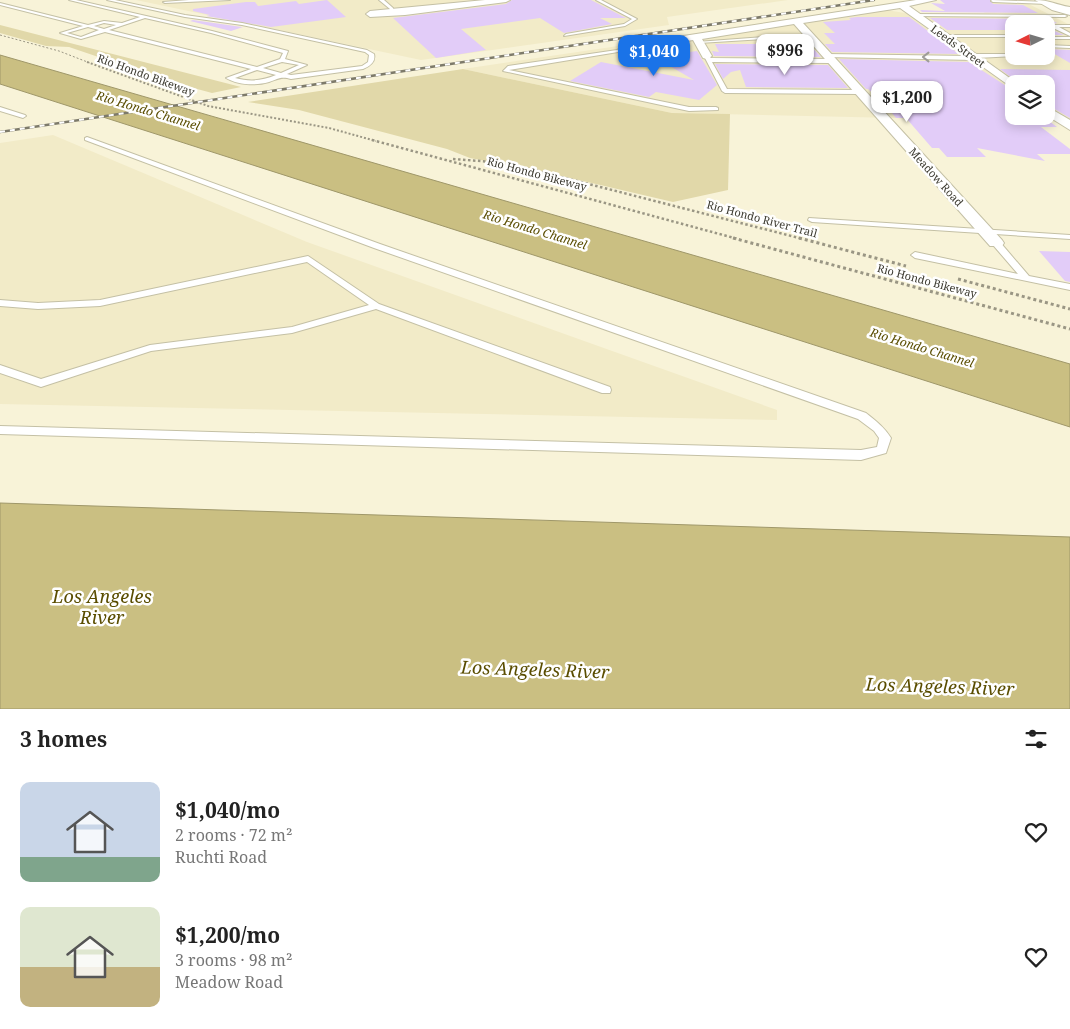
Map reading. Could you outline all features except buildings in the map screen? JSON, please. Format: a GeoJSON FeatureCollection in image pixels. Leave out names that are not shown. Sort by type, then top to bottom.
{"type":"FeatureCollection","features":[{"type":"Feature","properties":{"kind":"street"},"geometry":{"type":"LineString","coordinates":[[370,14],[393,14],[506,0]]}},
{"type":"Feature","properties":{"kind":"street"},"geometry":{"type":"LineString","coordinates":[[651,44],[698,40],[796,21],[932,0]]}},
{"type":"Feature","properties":{"kind":"street","name":"Leeds Street"},"geometry":{"type":"LineString","coordinates":[[902,5],[1005,80]]}},
{"type":"Feature","properties":{"kind":"street","name":"Meadow Road"},"geometry":{"type":"LineString","coordinates":[[796,21],[996,244]]}},
{"type":"Feature","properties":{"kind":"street"},"geometry":{"type":"LineString","coordinates":[[698,40],[708,58]]}},
{"type":"Feature","properties":{"kind":"street"},"geometry":{"type":"LineString","coordinates":[[1055,115],[1070,126]]}},
{"type":"Feature","properties":{"kind":"lane"},"geometry":{"type":"LineString","coordinates":[[71,0],[286,52],[282,60]]}},
{"type":"Feature","properties":{"kind":"lane"},"geometry":{"type":"LineString","coordinates":[[109,0],[185,16],[252,26],[367,51],[372,57],[370,63],[363,67],[266,81],[248,83],[229,78],[282,60],[304,65],[266,81]]}},
{"type":"Feature","properties":{"kind":"lane"},"geometry":{"type":"LineString","coordinates":[[165,2],[228,0]]}},
{"type":"Feature","properties":{"kind":"lane"},"geometry":{"type":"LineString","coordinates":[[381,0],[392,8],[393,14]]}},
{"type":"Feature","properties":{"kind":"lane"},"geometry":{"type":"LineString","coordinates":[[566,35],[625,25],[635,19],[598,0]]}},
{"type":"Feature","properties":{"kind":"lane"},"geometry":{"type":"LineString","coordinates":[[993,1],[1061,11]]}},
{"type":"Feature","properties":{"kind":"lane"},"geometry":{"type":"LineString","coordinates":[[0,4],[186,49],[291,77]]}},
{"type":"Feature","properties":{"kind":"lane"},"geometry":{"type":"LineString","coordinates":[[916,15],[1061,11]]}},
{"type":"Feature","properties":{"kind":"lane"},"geometry":{"type":"LineString","coordinates":[[1061,11],[1054,26],[1070,36]]}},
{"type":"Feature","properties":{"kind":"lane"},"geometry":{"type":"LineString","coordinates":[[168,22],[185,16]]}},
{"type":"Feature","properties":{"kind":"lane"},"geometry":{"type":"LineString","coordinates":[[121,24],[107,22],[62,33],[81,38],[145,17]]}},
{"type":"Feature","properties":{"kind":"lane"},"geometry":{"type":"LineString","coordinates":[[1055,30],[1061,30]]}},
{"type":"Feature","properties":{"kind":"lane"},"geometry":{"type":"LineString","coordinates":[[944,36],[1005,36]]}},
{"type":"Feature","properties":{"kind":"lane"},"geometry":{"type":"LineString","coordinates":[[1055,37],[1070,36]]}},
{"type":"Feature","properties":{"kind":"lane"},"geometry":{"type":"LineString","coordinates":[[698,40],[764,38],[813,40]]}},
{"type":"Feature","properties":{"kind":"lane"},"geometry":{"type":"LineString","coordinates":[[651,44],[508,68],[506,71],[689,109],[716,109]]}},
{"type":"Feature","properties":{"kind":"lane"},"geometry":{"type":"LineString","coordinates":[[1055,46],[1070,47]]}},
{"type":"Feature","properties":{"kind":"lane"},"geometry":{"type":"LineString","coordinates":[[859,92],[725,91],[708,58],[1005,56]]}},
{"type":"Feature","properties":{"kind":"lane"},"geometry":{"type":"LineString","coordinates":[[0,109],[23,116]]}},
{"type":"Feature","properties":{"kind":"lane"},"geometry":{"type":"LineString","coordinates":[[0,430],[861,455],[882,450],[885,438],[878,428],[862,416],[332,230],[87,139]]}},
{"type":"Feature","properties":{"kind":"lane"},"geometry":{"type":"LineString","coordinates":[[812,220],[1070,236]]}},
{"type":"Feature","properties":{"kind":"lane"},"geometry":{"type":"LineString","coordinates":[[996,244],[1026,278]]}},
{"type":"Feature","properties":{"kind":"lane"},"geometry":{"type":"LineString","coordinates":[[915,255],[1070,287]]}},
{"type":"Feature","properties":{"kind":"lane"},"geometry":{"type":"LineString","coordinates":[[0,303],[38,306],[100,303],[308,259],[376,306],[606,390]]}},
{"type":"Feature","properties":{"kind":"lane"},"geometry":{"type":"LineString","coordinates":[[0,369],[41,383],[150,348],[298,329],[376,306]]}},
{"type":"Feature","properties":{"kind":"path","name":"Rio Hondo Bikeway"},"geometry":{"type":"LineString","coordinates":[[0,35],[59,51],[208,106],[330,128],[1070,329]]}},
{"type":"Feature","properties":{"kind":"path","name":"Rio Hondo River Trail"},"geometry":{"type":"LineString","coordinates":[[447,159],[497,164],[542,173],[914,268]]}},
{"type":"Feature","properties":{"kind":"path"},"geometry":{"type":"LineString","coordinates":[[951,278],[1070,309]]}},
{"type":"Feature","properties":{"kind":"shaded area"},"geometry":{"type":"Polygon","coordinates":[[[136,0],[788,0],[667,17],[669,25],[421,60],[136,0]]]}},
{"type":"Feature","properties":{"kind":"shaded area"},"geometry":{"type":"Polygon","coordinates":[[[964,0],[1021,0],[1050,15],[1005,15],[1005,65],[1055,65],[1055,17],[1070,25],[1070,122],[1055,122],[1055,75],[1005,75],[1005,121],[672,113],[463,69],[659,40],[886,10],[905,13],[985,13],[964,0]]]}},
{"type":"Feature","properties":{"kind":"shaded area"},"geometry":{"type":"Polygon","coordinates":[[[0,25],[241,87],[212,93],[175,83],[69,47],[46,46],[0,33],[0,25]]]}},
{"type":"Feature","properties":{"kind":"shaded area"},"geometry":{"type":"Polygon","coordinates":[[[463,69],[672,113],[730,114],[728,190],[673,202],[549,173],[470,158],[447,149],[299,110],[248,102],[463,69]]]}},
{"type":"Feature","properties":{"kind":"shaded area"},"geometry":{"type":"Polygon","coordinates":[[[53,135],[307,242],[777,410],[777,420],[0,404],[0,143],[53,135]]]}},
{"type":"Feature","properties":{"kind":"water","name":"Rio Hondo Channel"},"geometry":{"type":"Polygon","coordinates":[[[0,55],[1070,364],[1070,427],[0,84],[0,55]]]}},
{"type":"Feature","properties":{"kind":"water","name":"Los Angeles River"},"geometry":{"type":"Polygon","coordinates":[[[0,503],[1070,537],[1070,709],[0,709],[0,503]]]}},
{"type":"Feature","properties":{"kind":"railway"},"geometry":{"type":"LineString","coordinates":[[0,132],[874,0]]}}]}
